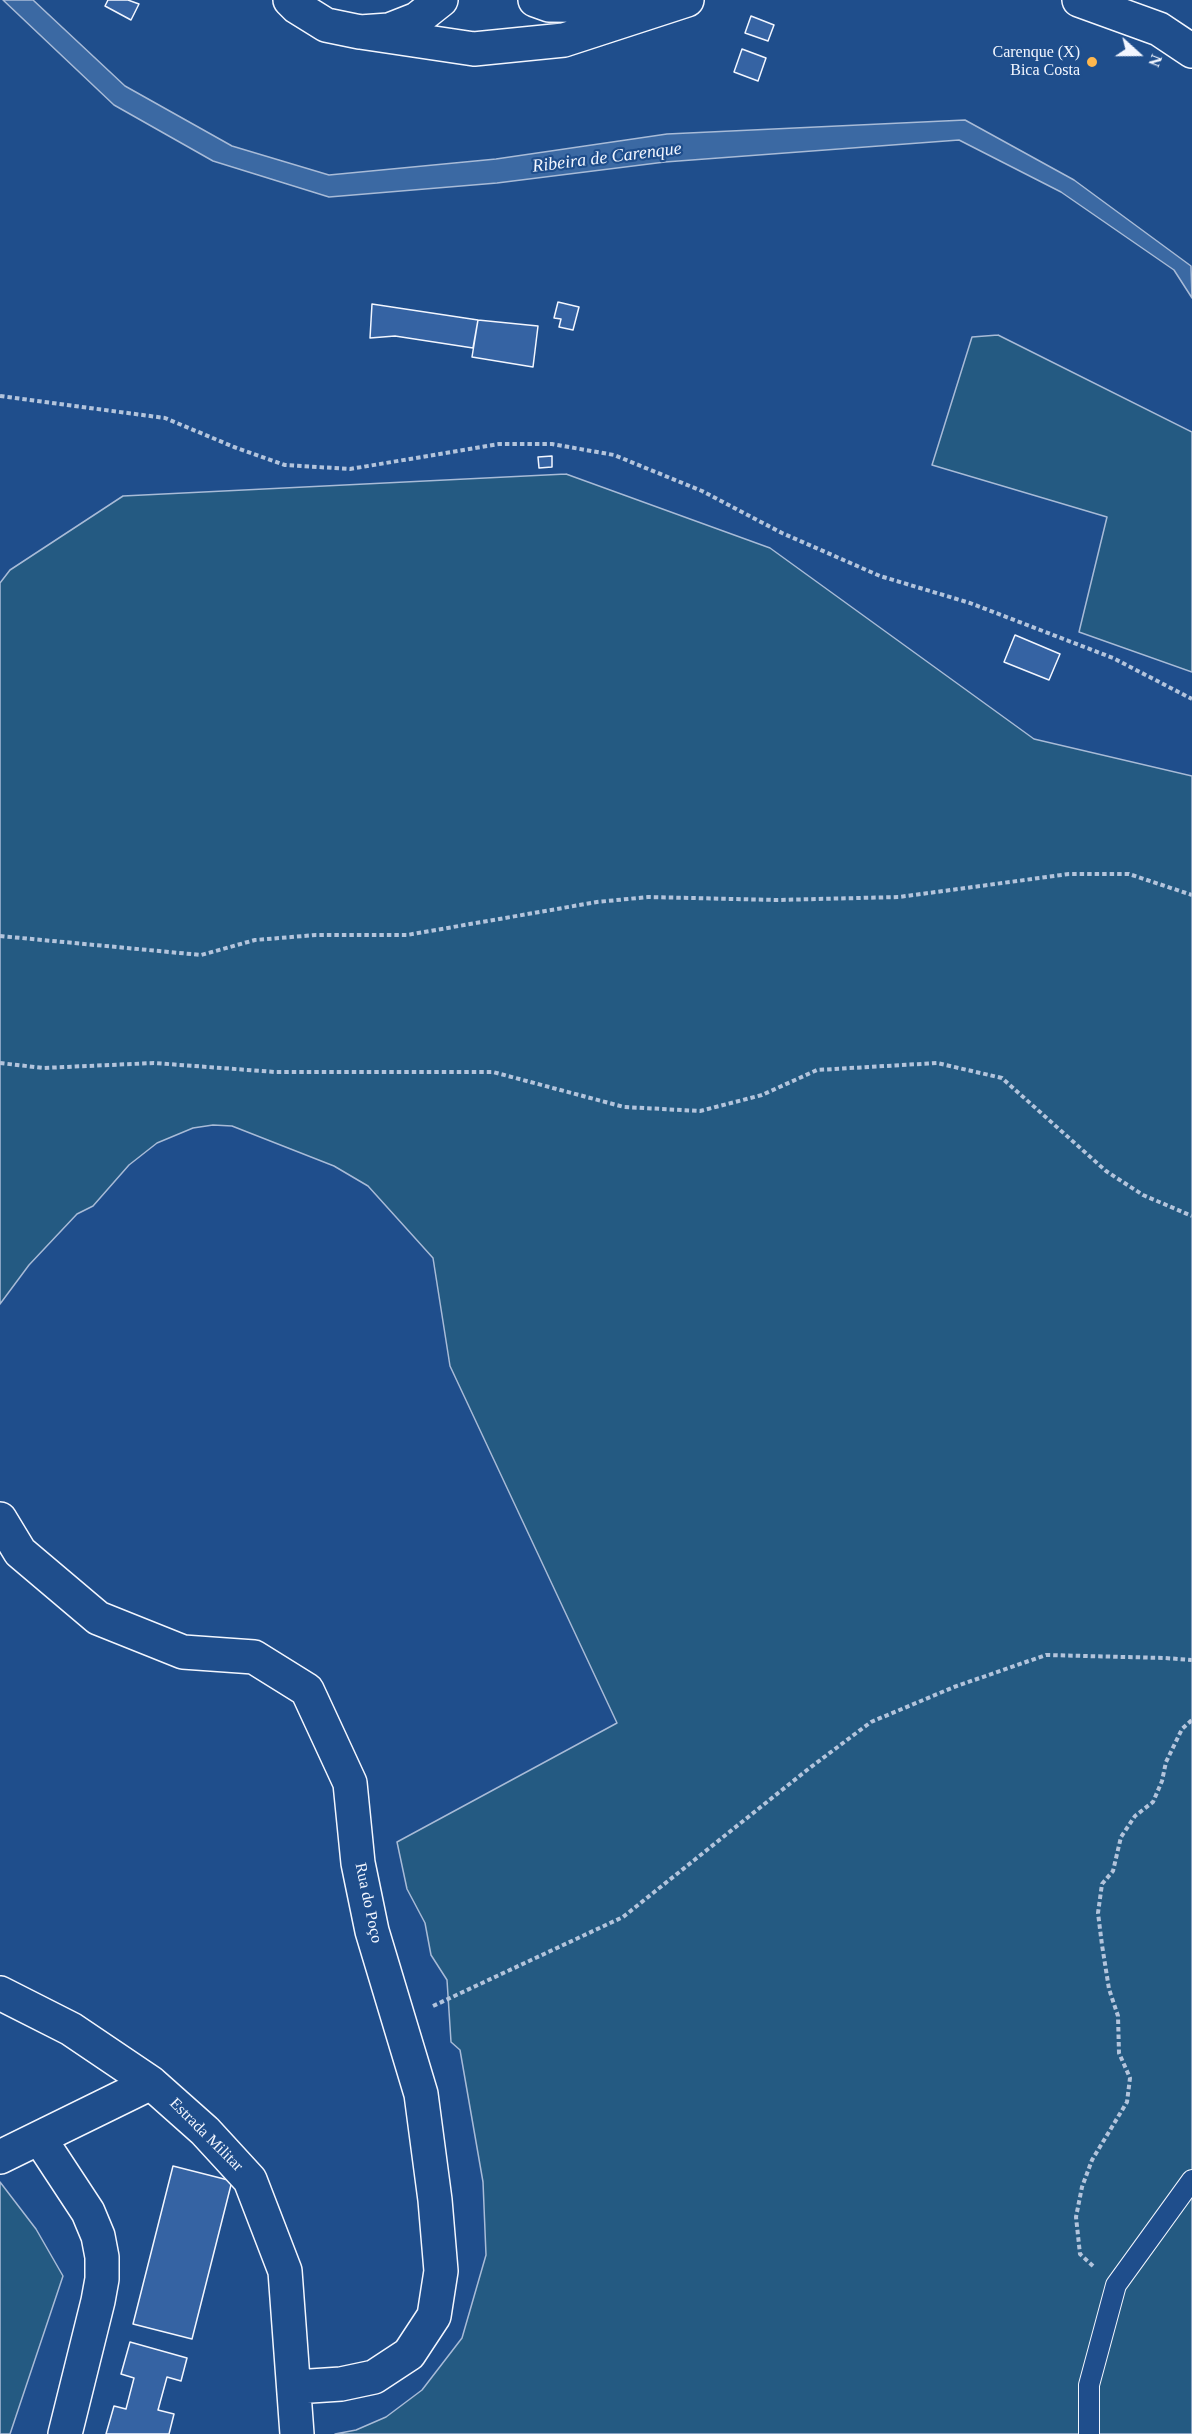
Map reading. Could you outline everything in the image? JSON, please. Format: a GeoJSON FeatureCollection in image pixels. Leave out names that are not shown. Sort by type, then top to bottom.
{"type":"FeatureCollection","features":[{"type":"Feature","properties":{"kind":"street"},"geometry":{"type":"LineString","coordinates":[[290,0],[297,8],[326,25],[474,49],[564,40],[667,2]]}},
{"type":"Feature","properties":{"kind":"street"},"geometry":{"type":"LineString","coordinates":[[360,32],[389,30],[417,19],[441,0]]}},
{"type":"Feature","properties":{"kind":"street"},"geometry":{"type":"LineString","coordinates":[[535,0],[549,4],[667,2]]}},
{"type":"Feature","properties":{"kind":"street"},"geometry":{"type":"LineString","coordinates":[[1079,0],[1159,28],[1192,51]]}},
{"type":"Feature","properties":{"kind":"street","name":"Rua do Poço"},"geometry":{"type":"LineString","coordinates":[[0,1520],[20,1552],[98,1618],[183,1652],[254,1657],[307,1690],[350,1783],[358,1863],[372,1931],[421,2094],[435,2200],[441,2271],[434,2316],[409,2354],[374,2377],[341,2384],[295,2387]]}},
{"type":"Feature","properties":{"kind":"street","name":"Estrada Militar"},"geometry":{"type":"LineString","coordinates":[[0,1993],[71,2029],[151,2083],[206,2131],[250,2180],[285,2271],[297,2434]]}},
{"type":"Feature","properties":{"kind":"street"},"geometry":{"type":"LineString","coordinates":[[0,2157],[151,2083]]}},
{"type":"Feature","properties":{"kind":"street"},"geometry":{"type":"LineString","coordinates":[[40,2139],[88,2212],[98,2236],[102,2257],[102,2279],[98,2301],[65,2434]]}},
{"type":"Feature","properties":{"kind":"lane"},"geometry":{"type":"LineString","coordinates":[[1089,2434],[1089,2385],[1116,2285],[1192,2180]]}},
{"type":"Feature","properties":{"kind":"path"},"geometry":{"type":"LineString","coordinates":[[0,396],[165,418],[234,447],[285,465],[350,469],[499,444],[552,444],[614,455],[702,490],[782,533],[879,576],[970,603],[1113,658],[1192,699]]}},
{"type":"Feature","properties":{"kind":"path"},"geometry":{"type":"LineString","coordinates":[[0,936],[201,955],[255,940],[316,935],[407,935],[597,902],[648,897],[777,900],[899,897],[1069,874],[1129,874],[1192,895]]}},
{"type":"Feature","properties":{"kind":"path"},"geometry":{"type":"LineString","coordinates":[[0,1063],[43,1068],[154,1063],[275,1072],[493,1072],[624,1107],[700,1111],[762,1095],[817,1070],[937,1063],[1002,1078],[1106,1171],[1143,1195],[1192,1216]]}},
{"type":"Feature","properties":{"kind":"path"},"geometry":{"type":"LineString","coordinates":[[400,2022],[623,1917],[807,1770],[871,1722],[954,1687],[1046,1655],[1192,1660]]}},
{"type":"Feature","properties":{"kind":"path"},"geometry":{"type":"LineString","coordinates":[[1116,2285],[1080,2254],[1076,2217],[1082,2187],[1092,2160],[1127,2102],[1130,2078],[1119,2053],[1118,2016],[1109,1989],[1098,1913],[1102,1884],[1113,1871],[1121,1837],[1136,1816],[1153,1802],[1162,1781],[1166,1762],[1182,1729],[1192,1720]]}},
{"type":"Feature","properties":{"kind":"shaded area"},"geometry":{"type":"Polygon","coordinates":[[[998,335],[1192,432],[1192,672],[1079,632],[1107,517],[932,465],[972,337],[998,335]]]}},
{"type":"Feature","properties":{"kind":"shaded area"},"geometry":{"type":"Polygon","coordinates":[[[566,474],[770,548],[1034,739],[1192,776],[1192,2434],[335,2434],[356,2430],[386,2417],[422,2390],[462,2338],[486,2255],[483,2182],[460,2050],[451,2042],[447,1980],[431,1955],[425,1923],[407,1889],[397,1842],[617,1723],[450,1366],[433,1258],[368,1186],[334,1166],[232,1126],[213,1125],[193,1128],[157,1143],[129,1165],[93,1206],[77,1214],[29,1265],[0,1304],[0,583],[10,570],[123,496],[566,474]]]}},
{"type":"Feature","properties":{"kind":"shaded area"},"geometry":{"type":"Polygon","coordinates":[[[0,2182],[36,2229],[63,2276],[10,2434],[0,2434],[0,2182]]]}},
{"type":"Feature","properties":{"kind":"water","name":"Ribeira de Carenque"},"geometry":{"type":"Polygon","coordinates":[[[3,0],[33,0],[125,86],[232,146],[329,175],[496,159],[667,134],[965,120],[1074,180],[1191,266],[1192,298],[1174,270],[1061,192],[959,140],[665,162],[497,183],[329,197],[213,161],[114,105],[3,0]]]}},
{"type":"Feature","properties":{"kind":"building"},"geometry":{"type":"Polygon","coordinates":[[[108,0],[128,0],[139,4],[131,20],[105,6],[108,0]]]}},
{"type":"Feature","properties":{"kind":"building"},"geometry":{"type":"Polygon","coordinates":[[[751,16],[774,25],[768,41],[745,33],[751,16]]]}},
{"type":"Feature","properties":{"kind":"building"},"geometry":{"type":"Polygon","coordinates":[[[742,49],[766,58],[758,81],[734,72],[742,49]]]}},
{"type":"Feature","properties":{"kind":"building"},"geometry":{"type":"Polygon","coordinates":[[[558,302],[579,307],[573,330],[559,327],[561,319],[554,318],[558,302]]]}},
{"type":"Feature","properties":{"kind":"building"},"geometry":{"type":"Polygon","coordinates":[[[372,304],[478,320],[473,348],[395,336],[370,338],[372,304]]]}},
{"type":"Feature","properties":{"kind":"building"},"geometry":{"type":"Polygon","coordinates":[[[478,320],[538,326],[533,367],[472,357],[478,320]]]}},
{"type":"Feature","properties":{"kind":"building"},"geometry":{"type":"Polygon","coordinates":[[[552,456],[552,467],[539,468],[538,457],[552,456]]]}},
{"type":"Feature","properties":{"kind":"building"},"geometry":{"type":"Polygon","coordinates":[[[1015,635],[1060,654],[1049,680],[1004,662],[1015,635]]]}},
{"type":"Feature","properties":{"kind":"building"},"geometry":{"type":"Polygon","coordinates":[[[173,2166],[232,2181],[192,2339],[133,2324],[173,2166]]]}},
{"type":"Feature","properties":{"kind":"building"},"geometry":{"type":"Polygon","coordinates":[[[130,2342],[187,2358],[181,2381],[167,2377],[158,2410],[174,2414],[169,2434],[106,2434],[114,2406],[126,2409],[134,2378],[121,2374],[130,2342]]]}},
{"type":"Feature","properties":{"kind":"place","name":"Carenque (X) Bica Costa"},"geometry":{"type":"Point","coordinates":[1092,62]}}]}
